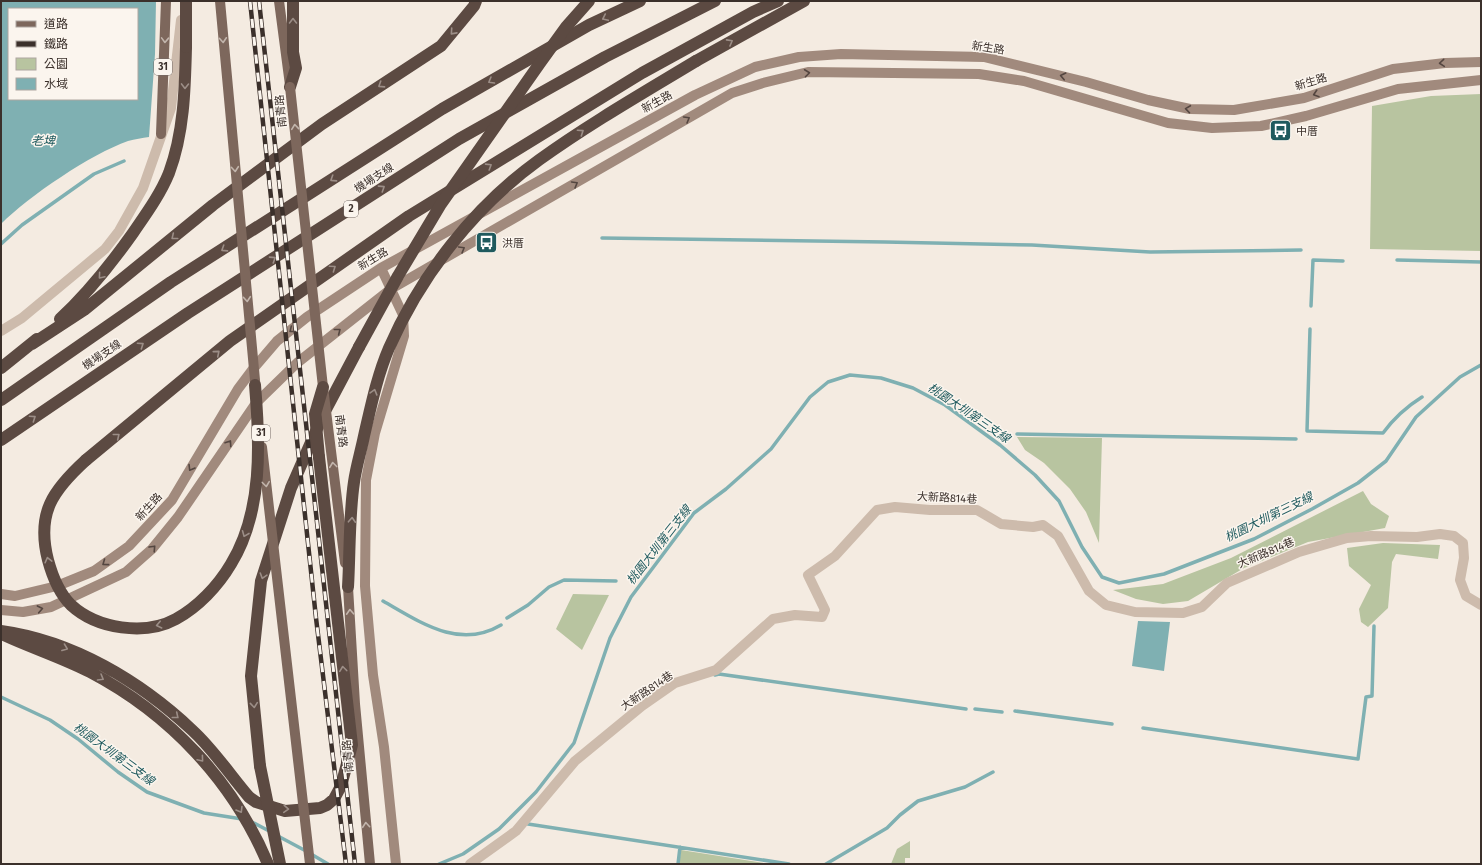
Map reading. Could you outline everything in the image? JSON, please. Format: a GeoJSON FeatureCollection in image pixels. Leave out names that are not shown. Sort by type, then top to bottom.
{"type":"FeatureCollection","features":[{"type":"Feature","properties":{"kind":"highway"},"geometry":{"type":"LineString","coordinates":[[1,368],[62,318],[94,285],[115,259],[151,208],[168,174],[176,149],[185,95],[187,1]]}},
{"type":"Feature","properties":{"kind":"highway"},"geometry":{"type":"LineString","coordinates":[[290,87],[296,68],[293,52],[293,1]]}},
{"type":"Feature","properties":{"kind":"highway"},"geometry":{"type":"LineString","coordinates":[[32,344],[84,310],[213,205],[322,124],[441,46],[457,28],[476,1]]}},
{"type":"Feature","properties":{"kind":"highway"},"geometry":{"type":"LineString","coordinates":[[280,864],[260,766],[251,676],[261,581],[291,488],[323,415],[398,276],[441,204],[566,27],[589,1]]}},
{"type":"Feature","properties":{"kind":"highway","name":"機場支線"},"geometry":{"type":"LineString","coordinates":[[1,400],[171,282],[442,109],[589,25],[640,1]]}},
{"type":"Feature","properties":{"kind":"highway","name":"機場支線"},"geometry":{"type":"LineString","coordinates":[[1,440],[188,313],[460,139],[605,57],[715,1]]}},
{"type":"Feature","properties":{"kind":"highway"},"geometry":{"type":"LineString","coordinates":[[255,385],[258,448],[256,484],[247,528],[231,564],[205,598],[176,620],[159,626],[137,628],[118,627],[101,622],[72,605],[64,597],[51,573],[43,534],[47,509],[58,489],[86,460],[230,342],[409,216],[642,73],[753,12],[778,1]]}},
{"type":"Feature","properties":{"kind":"highway"},"geometry":{"type":"LineString","coordinates":[[348,587],[354,483],[374,392],[389,349],[408,310],[449,248],[486,207],[511,183],[539,160],[614,110],[696,61],[804,1]]}},
{"type":"Feature","properties":{"kind":"highway"},"geometry":{"type":"LineString","coordinates":[[1,632],[23,634],[79,653],[127,680],[193,731],[213,752],[249,797],[256,802],[285,811],[320,808],[328,805],[334,799],[341,786],[352,745],[315,414],[323,387]]}},
{"type":"Feature","properties":{"kind":"highway"},"geometry":{"type":"LineString","coordinates":[[1,632],[90,672],[142,704],[173,730],[214,773],[239,807],[258,841],[268,864]]}},
{"type":"Feature","properties":{"kind":"main road","name":"31"},"geometry":{"type":"LineString","coordinates":[[161,134],[166,1]]}},
{"type":"Feature","properties":{"kind":"main road","name":"31"},"geometry":{"type":"LineString","coordinates":[[220,1],[255,385],[310,864]]}},
{"type":"Feature","properties":{"kind":"main road","name":"南青路"},"geometry":{"type":"LineString","coordinates":[[279,1],[323,387],[348,587],[355,704],[370,864]]}},
{"type":"Feature","properties":{"kind":"main road","name":"新生路"},"geometry":{"type":"LineString","coordinates":[[1,594],[15,596],[57,586],[94,571],[129,546],[172,500],[238,389],[277,341],[307,317],[381,268],[695,95],[755,67],[799,57],[842,54],[984,58],[1086,82],[1148,100],[1190,110],[1234,110],[1304,98],[1393,69],[1445,63],[1481,62]]}},
{"type":"Feature","properties":{"kind":"main road"},"geometry":{"type":"LineString","coordinates":[[1,610],[23,612],[51,607],[126,572],[152,550],[178,517],[256,403],[297,363],[392,289],[732,93],[762,83],[808,72],[979,74],[1024,81],[1168,123],[1212,128],[1261,126],[1306,116],[1398,89],[1481,80]]}},
{"type":"Feature","properties":{"kind":"main road"},"geometry":{"type":"LineString","coordinates":[[381,268],[403,315],[404,336],[374,433],[366,480],[365,586],[373,674],[384,746],[396,864]]}},
{"type":"Feature","properties":{"kind":"street"},"geometry":{"type":"LineString","coordinates":[[1,331],[22,318],[105,249],[119,231],[144,188],[171,108],[182,15],[187,1]]}},
{"type":"Feature","properties":{"kind":"street","name":"大新路814巷"},"geometry":{"type":"LineString","coordinates":[[470,864],[516,831],[575,761],[647,702],[675,683],[716,670],[773,619],[795,615],[822,617],[825,610],[808,575],[835,556],[877,510],[895,507],[930,510],[978,510],[1001,524],[1033,527],[1043,525],[1058,536],[1089,591],[1106,605],[1135,612],[1183,613],[1202,606],[1227,583],[1299,552],[1347,538],[1371,536],[1417,537],[1440,534],[1454,536],[1463,543],[1464,558],[1460,580],[1466,596],[1481,605]]}},
{"type":"Feature","properties":{"kind":"green space"},"geometry":{"type":"Polygon","coordinates":[[[1481,94],[1481,251],[1370,249],[1372,106],[1431,96],[1481,94]]]}},
{"type":"Feature","properties":{"kind":"green space"},"geometry":{"type":"Polygon","coordinates":[[[1017,437],[1102,438],[1099,543],[1086,512],[1070,489],[1044,463],[1025,450],[1017,437]]]}},
{"type":"Feature","properties":{"kind":"green space"},"geometry":{"type":"Polygon","coordinates":[[[1363,491],[1371,504],[1389,516],[1385,528],[1308,542],[1244,568],[1188,601],[1163,604],[1136,599],[1113,590],[1163,584],[1231,558],[1363,491]]]}},
{"type":"Feature","properties":{"kind":"green space"},"geometry":{"type":"Polygon","coordinates":[[[1383,543],[1440,545],[1438,559],[1396,554],[1392,562],[1388,608],[1368,627],[1361,622],[1359,609],[1371,585],[1349,566],[1347,548],[1383,543]]]}},
{"type":"Feature","properties":{"kind":"green space"},"geometry":{"type":"Polygon","coordinates":[[[573,594],[609,595],[582,650],[556,629],[573,594]]]}},
{"type":"Feature","properties":{"kind":"green space"},"geometry":{"type":"Polygon","coordinates":[[[910,841],[910,858],[905,858],[905,864],[891,864],[897,849],[910,841]]]}},
{"type":"Feature","properties":{"kind":"green space"},"geometry":{"type":"Polygon","coordinates":[[[681,850],[770,864],[679,864],[681,850]]]}},
{"type":"Feature","properties":{"kind":"water","name":"老埤"},"geometry":{"type":"Polygon","coordinates":[[[1,1],[156,1],[155,54],[149,137],[128,141],[96,156],[61,177],[13,213],[1,224],[1,1]]]}},
{"type":"Feature","properties":{"kind":"water"},"geometry":{"type":"Polygon","coordinates":[[[1138,621],[1170,622],[1164,671],[1132,666],[1138,621]]]}},
{"type":"Feature","properties":{"kind":"waterway"},"geometry":{"type":"LineString","coordinates":[[1,244],[22,225],[94,174],[124,161]]}},
{"type":"Feature","properties":{"kind":"waterway"},"geometry":{"type":"LineString","coordinates":[[602,238],[1032,245],[1150,252],[1301,250]]}},
{"type":"Feature","properties":{"kind":"waterway"},"geometry":{"type":"LineString","coordinates":[[1311,306],[1313,260],[1343,261]]}},
{"type":"Feature","properties":{"kind":"waterway"},"geometry":{"type":"LineString","coordinates":[[1397,260],[1481,262]]}},
{"type":"Feature","properties":{"kind":"waterway"},"geometry":{"type":"LineString","coordinates":[[1310,329],[1307,431],[1383,433],[1391,422],[1422,397]]}},
{"type":"Feature","properties":{"kind":"waterway","name":"桃園大圳第三支線"},"geometry":{"type":"LineString","coordinates":[[439,864],[463,854],[499,829],[536,792],[574,743],[610,638],[631,597],[694,513],[726,489],[771,449],[810,397],[828,382],[850,375],[881,378],[913,388],[945,405],[1000,445],[1035,475],[1059,501],[1082,547],[1102,577],[1119,583],[1164,574],[1254,539],[1358,483],[1386,461],[1416,417],[1460,377],[1481,365]]}},
{"type":"Feature","properties":{"kind":"waterway"},"geometry":{"type":"LineString","coordinates":[[1017,434],[1296,439]]}},
{"type":"Feature","properties":{"kind":"waterway"},"geometry":{"type":"LineString","coordinates":[[507,618],[528,605],[549,587],[564,580],[616,581]]}},
{"type":"Feature","properties":{"kind":"waterway"},"geometry":{"type":"LineString","coordinates":[[383,601],[426,624],[455,634],[470,635],[485,632],[501,625]]}},
{"type":"Feature","properties":{"kind":"waterway"},"geometry":{"type":"LineString","coordinates":[[1143,728],[1358,759],[1366,697],[1372,696],[1374,626]]}},
{"type":"Feature","properties":{"kind":"waterway"},"geometry":{"type":"LineString","coordinates":[[715,675],[719,674],[966,709]]}},
{"type":"Feature","properties":{"kind":"waterway","name":"桃園大圳第三支線"},"geometry":{"type":"LineString","coordinates":[[1,697],[50,720],[78,739],[118,772],[147,792],[204,813],[242,819]]}},
{"type":"Feature","properties":{"kind":"waterway"},"geometry":{"type":"LineString","coordinates":[[975,709],[1002,712]]}},
{"type":"Feature","properties":{"kind":"waterway"},"geometry":{"type":"LineString","coordinates":[[1015,711],[1112,724]]}},
{"type":"Feature","properties":{"kind":"waterway"},"geometry":{"type":"LineString","coordinates":[[826,864],[887,828],[900,815],[918,801],[965,787],[993,772]]}},
{"type":"Feature","properties":{"kind":"waterway","name":"桃園大圳第三支線"},"geometry":{"type":"LineString","coordinates":[[250,821],[271,832]]}},
{"type":"Feature","properties":{"kind":"waterway"},"geometry":{"type":"LineString","coordinates":[[528,824],[789,864]]}},
{"type":"Feature","properties":{"kind":"waterway","name":"桃園大圳第三支線"},"geometry":{"type":"LineString","coordinates":[[276,835],[306,851]]}},
{"type":"Feature","properties":{"kind":"waterway"},"geometry":{"type":"LineString","coordinates":[[678,864],[680,847]]}},
{"type":"Feature","properties":{"kind":"waterway","name":"桃園大圳第三支線"},"geometry":{"type":"LineString","coordinates":[[311,854],[328,864]]}},
{"type":"Feature","properties":{"kind":"railway"},"geometry":{"type":"LineString","coordinates":[[250,1],[316,618],[346,864]]}},
{"type":"Feature","properties":{"kind":"railway"},"geometry":{"type":"LineString","coordinates":[[259,1],[355,864]]}},
{"type":"Feature","properties":{"kind":"place","name":"中厝"},"geometry":{"type":"Point","coordinates":[1280,131]}},
{"type":"Feature","properties":{"kind":"place","name":"洪厝"},"geometry":{"type":"Point","coordinates":[486,243]}}]}
